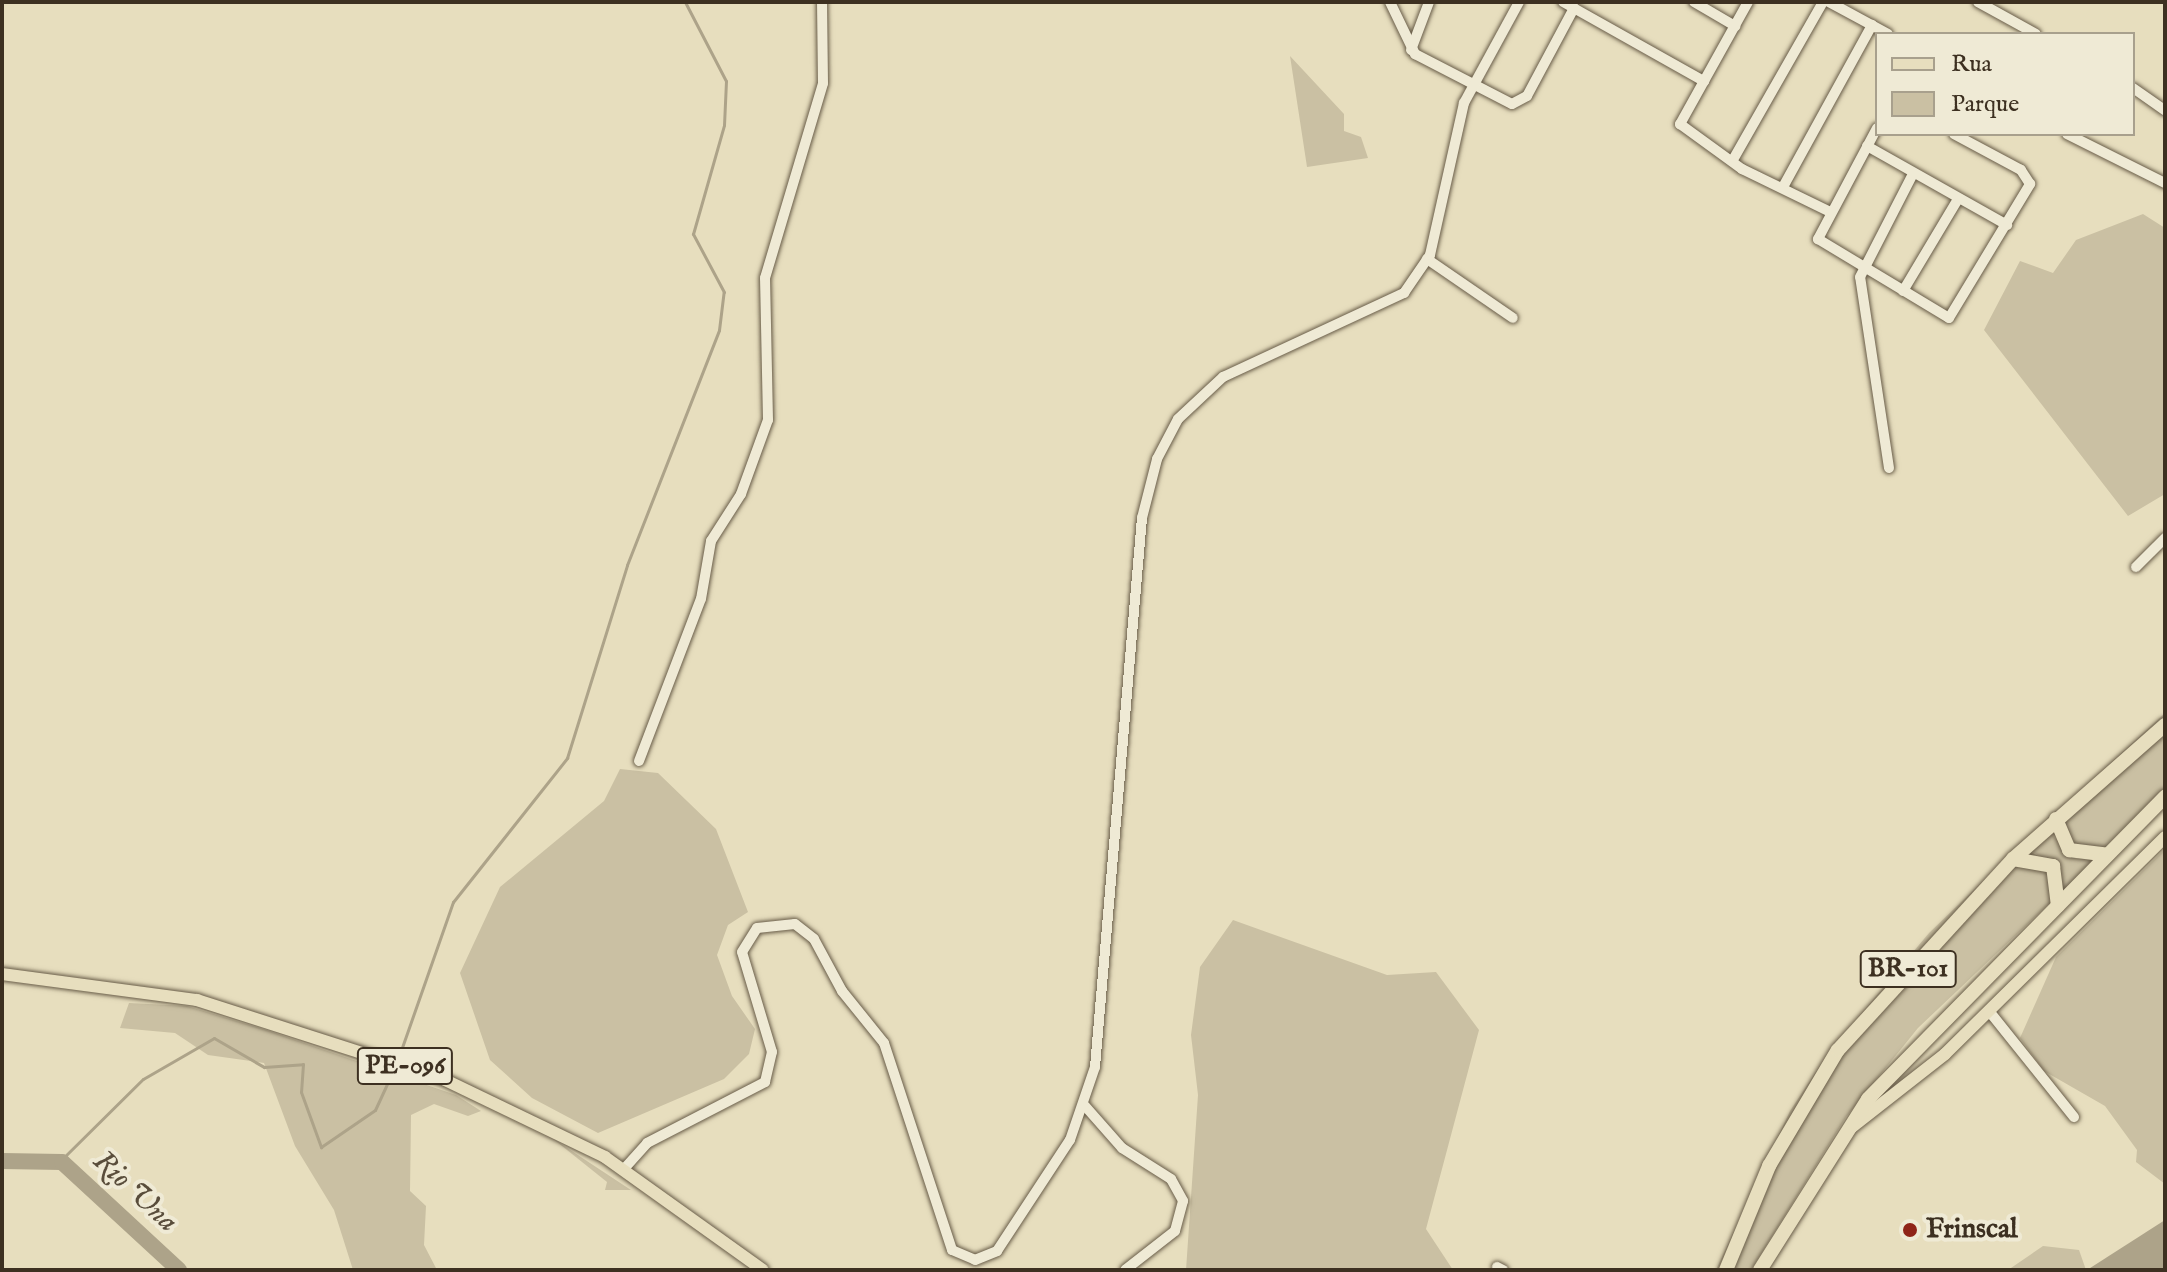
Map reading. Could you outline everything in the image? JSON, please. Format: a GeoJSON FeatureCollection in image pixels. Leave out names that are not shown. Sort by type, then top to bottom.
{"type":"FeatureCollection","features":[{"type":"Feature","properties":{"kind":"highway","name":"BR-101"},"geometry":{"type":"LineString","coordinates":[[1726,1270],[1769,1166],[1838,1050],[2013,859],[2165,725]]}},
{"type":"Feature","properties":{"kind":"highway","name":"BR-101"},"geometry":{"type":"LineString","coordinates":[[1760,1270],[1840,1136],[1886,1078],[2165,797]]}},
{"type":"Feature","properties":{"kind":"highway"},"geometry":{"type":"LineString","coordinates":[[2056,819],[2069,850],[2108,855]]}},
{"type":"Feature","properties":{"kind":"highway"},"geometry":{"type":"LineString","coordinates":[[2013,859],[2053,866],[2058,906]]}},
{"type":"Feature","properties":{"kind":"main road"},"geometry":{"type":"LineString","coordinates":[[1840,1136],[1989,1011],[2165,837]]}},
{"type":"Feature","properties":{"kind":"main road","name":"PE-096"},"geometry":{"type":"LineString","coordinates":[[2,974],[144,989],[251,1014],[489,1097],[623,1170],[763,1270]]}},
{"type":"Feature","properties":{"kind":"street"},"geometry":{"type":"LineString","coordinates":[[639,761],[701,599],[711,541],[741,494],[768,420],[765,278],[823,83],[822,2]]}},
{"type":"Feature","properties":{"kind":"street"},"geometry":{"type":"LineString","coordinates":[[1390,2],[1411,50],[1506,103],[1522,101],[1574,8]]}},
{"type":"Feature","properties":{"kind":"street"},"geometry":{"type":"LineString","coordinates":[[1411,50],[1429,2]]}},
{"type":"Feature","properties":{"kind":"street"},"geometry":{"type":"LineString","coordinates":[[623,1170],[647,1143],[768,1076],[772,1052],[741,963],[746,939],[768,923],[805,929],[842,991],[876,1029],[946,1238],[958,1255],[975,1260],[997,1251],[1085,1106],[1095,1067],[1143,507],[1157,459],[1178,419],[1223,377],[1386,306],[1427,259],[1452,137],[1474,84],[1519,2]]}},
{"type":"Feature","properties":{"kind":"street"},"geometry":{"type":"LineString","coordinates":[[1563,2],[1704,81]]}},
{"type":"Feature","properties":{"kind":"street"},"geometry":{"type":"LineString","coordinates":[[1694,2],[1735,26]]}},
{"type":"Feature","properties":{"kind":"street"},"geometry":{"type":"LineString","coordinates":[[1748,2],[1680,124],[1828,211]]}},
{"type":"Feature","properties":{"kind":"street"},"geometry":{"type":"LineString","coordinates":[[1734,158],[1826,2],[1884,32]]}},
{"type":"Feature","properties":{"kind":"street"},"geometry":{"type":"LineString","coordinates":[[1978,2],[2018,30]]}},
{"type":"Feature","properties":{"kind":"street"},"geometry":{"type":"LineString","coordinates":[[1783,187],[1872,25]]}},
{"type":"Feature","properties":{"kind":"street"},"geometry":{"type":"LineString","coordinates":[[2135,89],[2165,110]]}},
{"type":"Feature","properties":{"kind":"street"},"geometry":{"type":"LineString","coordinates":[[1875,132],[1828,211],[1820,242],[1954,317],[2028,191],[2027,175],[1958,136]]}},
{"type":"Feature","properties":{"kind":"street"},"geometry":{"type":"LineString","coordinates":[[2071,136],[2165,183]]}},
{"type":"Feature","properties":{"kind":"street"},"geometry":{"type":"LineString","coordinates":[[1867,146],[2007,225]]}},
{"type":"Feature","properties":{"kind":"street"},"geometry":{"type":"LineString","coordinates":[[1889,468],[1862,265],[1913,174]]}},
{"type":"Feature","properties":{"kind":"street"},"geometry":{"type":"LineString","coordinates":[[1903,291],[1958,199]]}},
{"type":"Feature","properties":{"kind":"street"},"geometry":{"type":"LineString","coordinates":[[1427,259],[1513,318]]}},
{"type":"Feature","properties":{"kind":"street"},"geometry":{"type":"LineString","coordinates":[[2136,567],[2165,538]]}},
{"type":"Feature","properties":{"kind":"street"},"geometry":{"type":"LineString","coordinates":[[1989,1011],[2074,1117]]}},
{"type":"Feature","properties":{"kind":"street"},"geometry":{"type":"LineString","coordinates":[[1085,1106],[1122,1148],[1171,1179],[1183,1201],[1175,1231],[1125,1270]]}},
{"type":"Feature","properties":{"kind":"green space"},"geometry":{"type":"Polygon","coordinates":[[[1290,56],[1344,114],[1344,131],[1361,137],[1368,158],[1307,167],[1290,56]]]}},
{"type":"Feature","properties":{"kind":"green space"},"geometry":{"type":"Polygon","coordinates":[[[2143,214],[2165,228],[2165,494],[2128,516],[1984,330],[2020,261],[2053,273],[2076,240],[2143,214]]]}},
{"type":"Feature","properties":{"kind":"green space"},"geometry":{"type":"Polygon","coordinates":[[[2165,713],[2165,787],[2100,852],[2058,841],[2054,815],[2165,713]]]}},
{"type":"Feature","properties":{"kind":"green space"},"geometry":{"type":"Polygon","coordinates":[[[620,769],[658,773],[716,829],[748,912],[728,925],[717,955],[732,996],[755,1029],[749,1054],[724,1079],[598,1133],[532,1098],[490,1060],[460,973],[500,887],[604,801],[620,769]]]}},
{"type":"Feature","properties":{"kind":"green space"},"geometry":{"type":"Polygon","coordinates":[[[2051,834],[2076,859],[2099,855],[2059,895],[2057,868],[2027,848],[2051,834]]]}},
{"type":"Feature","properties":{"kind":"green space"},"geometry":{"type":"Polygon","coordinates":[[[2165,849],[2165,1184],[2136,1162],[2137,1150],[2105,1106],[2044,1071],[2020,1038],[2056,957],[2165,849]]]}},
{"type":"Feature","properties":{"kind":"green space"},"geometry":{"type":"Polygon","coordinates":[[[2026,850],[2048,860],[2056,897],[1918,1028],[1846,1117],[1751,1270],[1716,1270],[1790,1111],[1829,1052],[1929,933],[2011,854],[2026,850]]]}},
{"type":"Feature","properties":{"kind":"green space"},"geometry":{"type":"Polygon","coordinates":[[[1233,920],[1387,975],[1436,972],[1479,1030],[1426,1229],[1453,1270],[1186,1270],[1198,1095],[1191,1035],[1200,967],[1233,920]]]}},
{"type":"Feature","properties":{"kind":"green space"},"geometry":{"type":"Polygon","coordinates":[[[129,1003],[187,1006],[266,1030],[456,1095],[481,1111],[468,1116],[434,1104],[411,1115],[410,1191],[426,1206],[424,1245],[437,1270],[353,1270],[334,1210],[295,1146],[264,1063],[208,1055],[175,1033],[120,1028],[129,1003]]]}},
{"type":"Feature","properties":{"kind":"green space"},"geometry":{"type":"Polygon","coordinates":[[[552,1138],[631,1190],[605,1190],[607,1182],[552,1138]]]}},
{"type":"Feature","properties":{"kind":"green space"},"geometry":{"type":"Polygon","coordinates":[[[2043,1246],[2079,1250],[2086,1270],[2008,1270],[2043,1246]]]}},
{"type":"Feature","properties":{"kind":"shaded area"},"geometry":{"type":"Polygon","coordinates":[[[2165,1220],[2165,1270],[2087,1270],[2165,1220]]]}},
{"type":"Feature","properties":{"kind":"waterway"},"geometry":{"type":"LineString","coordinates":[[399,1056],[453,902],[567,758],[627,565],[719,330],[724,292],[693,234],[724,125],[726,81],[685,2]]}},
{"type":"Feature","properties":{"kind":"waterway"},"geometry":{"type":"LineString","coordinates":[[59,1162],[143,1079],[214,1038],[264,1067],[303,1064],[301,1092],[321,1147],[375,1110],[393,1071]]}},
{"type":"Feature","properties":{"kind":"waterway","name":"Rio Una"},"geometry":{"type":"LineString","coordinates":[[2,1161],[62,1162],[179,1270]]}},
{"type":"Feature","properties":{"kind":"place","name":"Frinscal"},"geometry":{"type":"Point","coordinates":[1910,1230]}}]}
